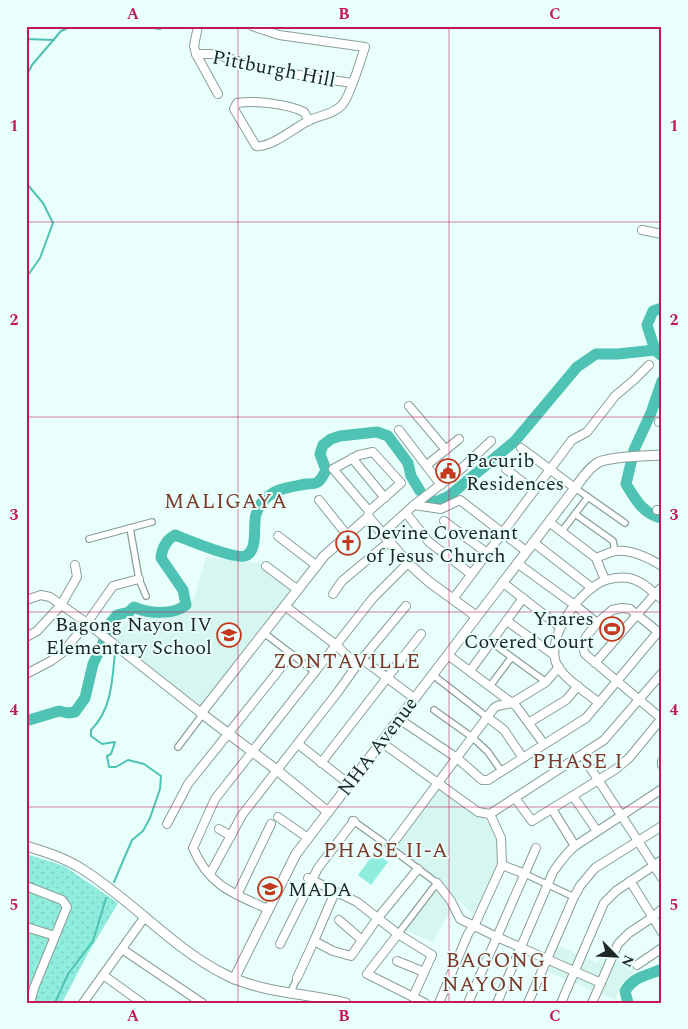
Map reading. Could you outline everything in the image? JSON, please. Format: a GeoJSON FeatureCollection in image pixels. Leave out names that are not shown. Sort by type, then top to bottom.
{"type":"FeatureCollection","features":[{"type":"Feature","properties":{"kind":"street"},"geometry":{"type":"LineString","coordinates":[[198,26],[194,46],[196,54],[218,94]]}},
{"type":"Feature","properties":{"kind":"street"},"geometry":{"type":"LineString","coordinates":[[252,26],[279,35],[365,47],[343,104],[330,113],[309,121],[275,140],[256,146],[234,109],[237,103],[248,101],[284,106],[304,112],[309,121]]}},
{"type":"Feature","properties":{"kind":"street","name":"Pittburgh Hill"},"geometry":{"type":"LineString","coordinates":[[196,54],[214,54],[265,70],[352,83]]}},
{"type":"Feature","properties":{"kind":"street"},"geometry":{"type":"LineString","coordinates":[[642,230],[662,234]]}},
{"type":"Feature","properties":{"kind":"street"},"geometry":{"type":"LineString","coordinates":[[453,598],[572,440],[587,432],[615,396],[649,365]]}},
{"type":"Feature","properties":{"kind":"street"},"geometry":{"type":"LineString","coordinates":[[409,406],[446,450]]}},
{"type":"Feature","properties":{"kind":"street"},"geometry":{"type":"LineString","coordinates":[[398,430],[441,485]]}},
{"type":"Feature","properties":{"kind":"street"},"geometry":{"type":"LineString","coordinates":[[426,466],[459,439]]}},
{"type":"Feature","properties":{"kind":"street"},"geometry":{"type":"LineString","coordinates":[[383,533],[414,505],[461,469],[491,441]]}},
{"type":"Feature","properties":{"kind":"street"},"geometry":{"type":"LineString","coordinates":[[521,448],[574,488],[626,523]]}},
{"type":"Feature","properties":{"kind":"street"},"geometry":{"type":"LineString","coordinates":[[178,747],[264,632],[324,556],[347,535],[368,514],[385,498],[400,485],[400,482],[373,452],[352,458],[333,469],[368,514],[408,563],[428,581],[476,616]]}},
{"type":"Feature","properties":{"kind":"street","name":"NHA Avenue"},"geometry":{"type":"LineString","coordinates":[[234,979],[296,854],[574,488],[598,462],[626,457],[662,455]]}},
{"type":"Feature","properties":{"kind":"street"},"geometry":{"type":"LineString","coordinates":[[352,458],[385,498]]}},
{"type":"Feature","properties":{"kind":"street"},"geometry":{"type":"LineString","coordinates":[[506,469],[534,491]]}},
{"type":"Feature","properties":{"kind":"street"},"geometry":{"type":"LineString","coordinates":[[562,531],[588,497]]}},
{"type":"Feature","properties":{"kind":"street"},"geometry":{"type":"LineString","coordinates":[[319,500],[347,535]]}},
{"type":"Feature","properties":{"kind":"street"},"geometry":{"type":"LineString","coordinates":[[414,505],[441,509],[460,500],[526,551]]}},
{"type":"Feature","properties":{"kind":"street"},"geometry":{"type":"LineString","coordinates":[[406,513],[429,542],[472,574]]}},
{"type":"Feature","properties":{"kind":"street"},"geometry":{"type":"LineString","coordinates":[[575,514],[613,541],[616,551]]}},
{"type":"Feature","properties":{"kind":"street"},"geometry":{"type":"LineString","coordinates":[[444,521],[487,553]]}},
{"type":"Feature","properties":{"kind":"street"},"geometry":{"type":"LineString","coordinates":[[89,539],[152,522]]}},
{"type":"Feature","properties":{"kind":"street"},"geometry":{"type":"LineString","coordinates":[[549,522],[596,558],[605,580]]}},
{"type":"Feature","properties":{"kind":"street"},"geometry":{"type":"LineString","coordinates":[[130,528],[140,579],[146,596]]}},
{"type":"Feature","properties":{"kind":"street"},"geometry":{"type":"LineString","coordinates":[[278,536],[317,566]]}},
{"type":"Feature","properties":{"kind":"street"},"geometry":{"type":"LineString","coordinates":[[333,594],[342,581],[390,541]]}},
{"type":"Feature","properties":{"kind":"street"},"geometry":{"type":"LineString","coordinates":[[533,542],[592,588]]}},
{"type":"Feature","properties":{"kind":"street"},"geometry":{"type":"LineString","coordinates":[[596,558],[616,551],[630,552],[662,566]]}},
{"type":"Feature","properties":{"kind":"street"},"geometry":{"type":"LineString","coordinates":[[268,909],[220,886],[193,848],[215,799],[373,598],[408,563]]}},
{"type":"Feature","properties":{"kind":"street"},"geometry":{"type":"LineString","coordinates":[[517,563],[597,623]]}},
{"type":"Feature","properties":{"kind":"street"},"geometry":{"type":"LineString","coordinates":[[26,637],[38,631],[61,605],[77,578],[76,565]]}},
{"type":"Feature","properties":{"kind":"street"},"geometry":{"type":"LineString","coordinates":[[266,566],[298,590]]}},
{"type":"Feature","properties":{"kind":"street"},"geometry":{"type":"LineString","coordinates":[[599,702],[578,686],[559,667],[554,655],[555,641],[560,627],[592,588],[605,580],[630,578],[643,584],[659,596]]}},
{"type":"Feature","properties":{"kind":"street"},"geometry":{"type":"LineString","coordinates":[[26,674],[62,653],[87,624],[113,586],[140,579]]}},
{"type":"Feature","properties":{"kind":"street"},"geometry":{"type":"LineString","coordinates":[[502,582],[560,627]]}},
{"type":"Feature","properties":{"kind":"street"},"geometry":{"type":"LineString","coordinates":[[595,663],[638,615],[659,596],[662,587]]}},
{"type":"Feature","properties":{"kind":"street"},"geometry":{"type":"LineString","coordinates":[[26,600],[45,595],[61,605],[253,753],[278,770],[328,812]]}},
{"type":"Feature","properties":{"kind":"street"},"geometry":{"type":"LineString","coordinates":[[470,671],[523,598]]}},
{"type":"Feature","properties":{"kind":"street"},"geometry":{"type":"LineString","coordinates":[[285,606],[336,645],[360,662],[388,677],[414,698]]}},
{"type":"Feature","properties":{"kind":"street"},"geometry":{"type":"LineString","coordinates":[[210,874],[242,815],[360,662],[406,606]]}},
{"type":"Feature","properties":{"kind":"street"},"geometry":{"type":"LineString","coordinates":[[399,719],[457,758],[483,780],[488,780],[586,718],[615,680],[660,633],[630,609],[612,610],[597,623],[586,637],[583,647],[585,654],[595,663],[615,680],[639,700],[662,718],[629,758],[598,780],[532,821],[515,798]]}},
{"type":"Feature","properties":{"kind":"street"},"geometry":{"type":"LineString","coordinates":[[507,621],[554,655]]}},
{"type":"Feature","properties":{"kind":"street"},"geometry":{"type":"LineString","coordinates":[[264,632],[315,672]]}},
{"type":"Feature","properties":{"kind":"street"},"geometry":{"type":"LineString","coordinates":[[321,762],[421,634]]}},
{"type":"Feature","properties":{"kind":"street"},"geometry":{"type":"LineString","coordinates":[[491,642],[546,682]]}},
{"type":"Feature","properties":{"kind":"street"},"geometry":{"type":"LineString","coordinates":[[167,824],[188,784],[291,655]]}},
{"type":"Feature","properties":{"kind":"street"},"geometry":{"type":"LineString","coordinates":[[448,655],[512,703],[530,722],[544,744]]}},
{"type":"Feature","properties":{"kind":"street"},"geometry":{"type":"LineString","coordinates":[[490,686],[511,658]]}},
{"type":"Feature","properties":{"kind":"street"},"geometry":{"type":"LineString","coordinates":[[559,667],[546,682],[512,703],[497,706],[487,717],[393,850],[437,883],[452,900],[460,919],[496,937],[601,983]]}},
{"type":"Feature","properties":{"kind":"street"},"geometry":{"type":"LineString","coordinates":[[381,742],[478,812],[490,814],[604,740],[662,673]]}},
{"type":"Feature","properties":{"kind":"street"},"geometry":{"type":"LineString","coordinates":[[433,675],[504,730],[523,758]]}},
{"type":"Feature","properties":{"kind":"street"},"geometry":{"type":"LineString","coordinates":[[530,722],[566,700],[578,686]]}},
{"type":"Feature","properties":{"kind":"street"},"geometry":{"type":"LineString","coordinates":[[434,710],[472,736],[488,752],[502,772]]}},
{"type":"Feature","properties":{"kind":"street"},"geometry":{"type":"LineString","coordinates":[[298,744],[349,784]]}},
{"type":"Feature","properties":{"kind":"street"},"geometry":{"type":"LineString","coordinates":[[582,755],[662,878]]}},
{"type":"Feature","properties":{"kind":"street"},"geometry":{"type":"LineString","coordinates":[[497,1003],[548,884],[560,861],[568,851],[662,789]]}},
{"type":"Feature","properties":{"kind":"street"},"geometry":{"type":"LineString","coordinates":[[573,796],[597,831]]}},
{"type":"Feature","properties":{"kind":"street"},"geometry":{"type":"LineString","coordinates":[[552,809],[576,846]]}},
{"type":"Feature","properties":{"kind":"street"},"geometry":{"type":"LineString","coordinates":[[439,1003],[468,934],[502,865],[501,838],[490,814]]}},
{"type":"Feature","properties":{"kind":"street"},"geometry":{"type":"LineString","coordinates":[[278,817],[308,838]]}},
{"type":"Feature","properties":{"kind":"street"},"geometry":{"type":"LineString","coordinates":[[280,944],[310,879],[353,820],[383,842]]}},
{"type":"Feature","properties":{"kind":"street"},"geometry":{"type":"LineString","coordinates":[[238,895],[271,824]]}},
{"type":"Feature","properties":{"kind":"street"},"geometry":{"type":"LineString","coordinates":[[528,1003],[580,886],[595,868],[662,826]]}},
{"type":"Feature","properties":{"kind":"street"},"geometry":{"type":"LineString","coordinates":[[219,829],[231,836]]}},
{"type":"Feature","properties":{"kind":"street"},"geometry":{"type":"LineString","coordinates":[[26,846],[63,858],[83,870],[117,894],[144,918],[207,965],[234,979],[344,1002]]}},
{"type":"Feature","properties":{"kind":"street"},"geometry":{"type":"LineString","coordinates":[[468,1003],[536,848]]}},
{"type":"Feature","properties":{"kind":"street"},"geometry":{"type":"LineString","coordinates":[[561,1003],[604,903],[616,891],[662,860]]}},
{"type":"Feature","properties":{"kind":"street"},"geometry":{"type":"LineString","coordinates":[[502,865],[574,897]]}},
{"type":"Feature","properties":{"kind":"street"},"geometry":{"type":"LineString","coordinates":[[314,941],[334,951],[351,956],[377,919],[418,869]]}},
{"type":"Feature","properties":{"kind":"street"},"geometry":{"type":"LineString","coordinates":[[310,879],[357,902],[398,934],[432,955],[413,997]]}},
{"type":"Feature","properties":{"kind":"street"},"geometry":{"type":"LineString","coordinates":[[630,881],[662,932]]}},
{"type":"Feature","properties":{"kind":"street"},"geometry":{"type":"LineString","coordinates":[[425,1003],[367,974],[437,883]]}},
{"type":"Feature","properties":{"kind":"street"},"geometry":{"type":"LineString","coordinates":[[26,886],[62,900],[67,907],[34,988],[30,1003]]}},
{"type":"Feature","properties":{"kind":"street"},"geometry":{"type":"LineString","coordinates":[[291,992],[335,892]]}},
{"type":"Feature","properties":{"kind":"street"},"geometry":{"type":"LineString","coordinates":[[592,1003],[618,944],[629,933],[662,909]]}},
{"type":"Feature","properties":{"kind":"street"},"geometry":{"type":"LineString","coordinates":[[83,1003],[144,918]]}},
{"type":"Feature","properties":{"kind":"street"},"geometry":{"type":"LineString","coordinates":[[339,920],[362,940]]}},
{"type":"Feature","properties":{"kind":"street"},"geometry":{"type":"LineString","coordinates":[[26,927],[55,936]]}},
{"type":"Feature","properties":{"kind":"street"},"geometry":{"type":"LineString","coordinates":[[637,965],[647,962],[662,948]]}},
{"type":"Feature","properties":{"kind":"street"},"geometry":{"type":"LineString","coordinates":[[122,949],[202,1003]]}},
{"type":"Feature","properties":{"kind":"street"},"geometry":{"type":"LineString","coordinates":[[397,961],[424,972]]}},
{"type":"Feature","properties":{"kind":"street"},"geometry":{"type":"LineString","coordinates":[[103,975],[142,1003]]}},
{"type":"Feature","properties":{"kind":"shaded area"},"geometry":{"type":"Polygon","coordinates":[[[206,557],[259,563],[294,589],[201,710],[111,638],[134,616],[182,611],[194,598],[206,557]]]}},
{"type":"Feature","properties":{"kind":"shaded area"},"geometry":{"type":"Polygon","coordinates":[[[438,786],[464,806],[484,818],[497,831],[502,863],[473,914],[444,887],[391,847],[438,786]]]}},
{"type":"Feature","properties":{"kind":"shaded area"},"geometry":{"type":"Polygon","coordinates":[[[437,884],[453,905],[433,942],[403,929],[437,884]]]}},
{"type":"Feature","properties":{"kind":"shaded area"},"geometry":{"type":"Polygon","coordinates":[[[557,945],[598,963],[602,954],[635,967],[632,975],[622,982],[615,1000],[546,971],[557,945]]]}},
{"type":"Feature","properties":{"kind":"green space"},"geometry":{"type":"Polygon","coordinates":[[[375,852],[388,862],[371,885],[358,875],[375,852]]]}},
{"type":"Feature","properties":{"kind":"green space"},"geometry":{"type":"Polygon","coordinates":[[[26,854],[64,866],[118,903],[86,957],[62,1003],[26,1003],[26,854]]]}},
{"type":"Feature","properties":{"kind":"waterway"},"geometry":{"type":"LineString","coordinates":[[26,77],[32,65],[61,31],[72,26]]}},
{"type":"Feature","properties":{"kind":"waterway"},"geometry":{"type":"LineString","coordinates":[[140,26],[160,29],[164,26]]}},
{"type":"Feature","properties":{"kind":"waterway"},"geometry":{"type":"LineString","coordinates":[[26,39],[54,40]]}},
{"type":"Feature","properties":{"kind":"waterway"},"geometry":{"type":"LineString","coordinates":[[26,148],[28,155],[27,184],[43,203],[53,223],[40,258],[26,278]]}},
{"type":"Feature","properties":{"kind":"waterway"},"geometry":{"type":"LineString","coordinates":[[662,308],[653,311],[647,325],[655,350],[662,356]]}},
{"type":"Feature","properties":{"kind":"waterway"},"geometry":{"type":"LineString","coordinates":[[429,501],[438,501],[449,496],[515,441],[577,367],[596,354],[655,350]]}},
{"type":"Feature","properties":{"kind":"waterway"},"geometry":{"type":"LineString","coordinates":[[662,381],[651,413],[634,450],[626,484],[636,500],[645,509],[655,516],[662,518]]}},
{"type":"Feature","properties":{"kind":"waterway"},"geometry":{"type":"LineString","coordinates":[[26,721],[59,711],[75,712],[85,698],[93,664],[109,625],[117,615],[129,612],[134,607],[146,611],[168,612],[175,611],[186,605],[183,590],[161,558],[163,548],[169,539],[175,535],[231,555],[245,556],[249,554],[253,546],[255,518],[260,504],[278,490],[317,483],[326,470],[320,454],[323,445],[331,439],[340,436],[377,432],[388,436],[408,463],[411,476],[420,491]]}},
{"type":"Feature","properties":{"kind":"waterway"},"geometry":{"type":"LineString","coordinates":[[103,643],[115,653],[112,684],[107,704],[98,722],[91,730],[91,736],[102,744],[115,742],[111,754],[107,756],[109,767],[116,767],[128,760],[144,764],[161,776],[160,789],[150,818],[143,831],[132,840],[114,882]]}},
{"type":"Feature","properties":{"kind":"waterway"},"geometry":{"type":"LineString","coordinates":[[55,1003],[68,974],[93,941],[106,898]]}},
{"type":"Feature","properties":{"kind":"waterway"},"geometry":{"type":"LineString","coordinates":[[628,1003],[625,991],[632,982],[662,969]]}},
{"type":"Feature","properties":{"kind":"place","name":"Pacurib Residences"},"geometry":{"type":"Point","coordinates":[448,471]}},
{"type":"Feature","properties":{"kind":"place","name":"Devine Covenant of Jesus Church"},"geometry":{"type":"Point","coordinates":[348,543]}},
{"type":"Feature","properties":{"kind":"place","name":"Ynares Covered Court"},"geometry":{"type":"Point","coordinates":[612,629]}},
{"type":"Feature","properties":{"kind":"place","name":"Bagong Nayon IV Elementary School"},"geometry":{"type":"Point","coordinates":[229,635]}},
{"type":"Feature","properties":{"kind":"place","name":"MADA"},"geometry":{"type":"Point","coordinates":[270,889]}},
{"type":"Feature","properties":{"kind":"district","name":"MALIGAYA"},"geometry":{"type":"Point","coordinates":[226,501]}},
{"type":"Feature","properties":{"kind":"district","name":"ZONTAVILLE"},"geometry":{"type":"Point","coordinates":[347,661]}},
{"type":"Feature","properties":{"kind":"district","name":"PHASE I"},"geometry":{"type":"Point","coordinates":[578,761]}},
{"type":"Feature","properties":{"kind":"district","name":"PHASE II-A"},"geometry":{"type":"Point","coordinates":[386,850]}},
{"type":"Feature","properties":{"kind":"district","name":"BAGONG NAYON II"},"geometry":{"type":"Point","coordinates":[496,972]}}]}
